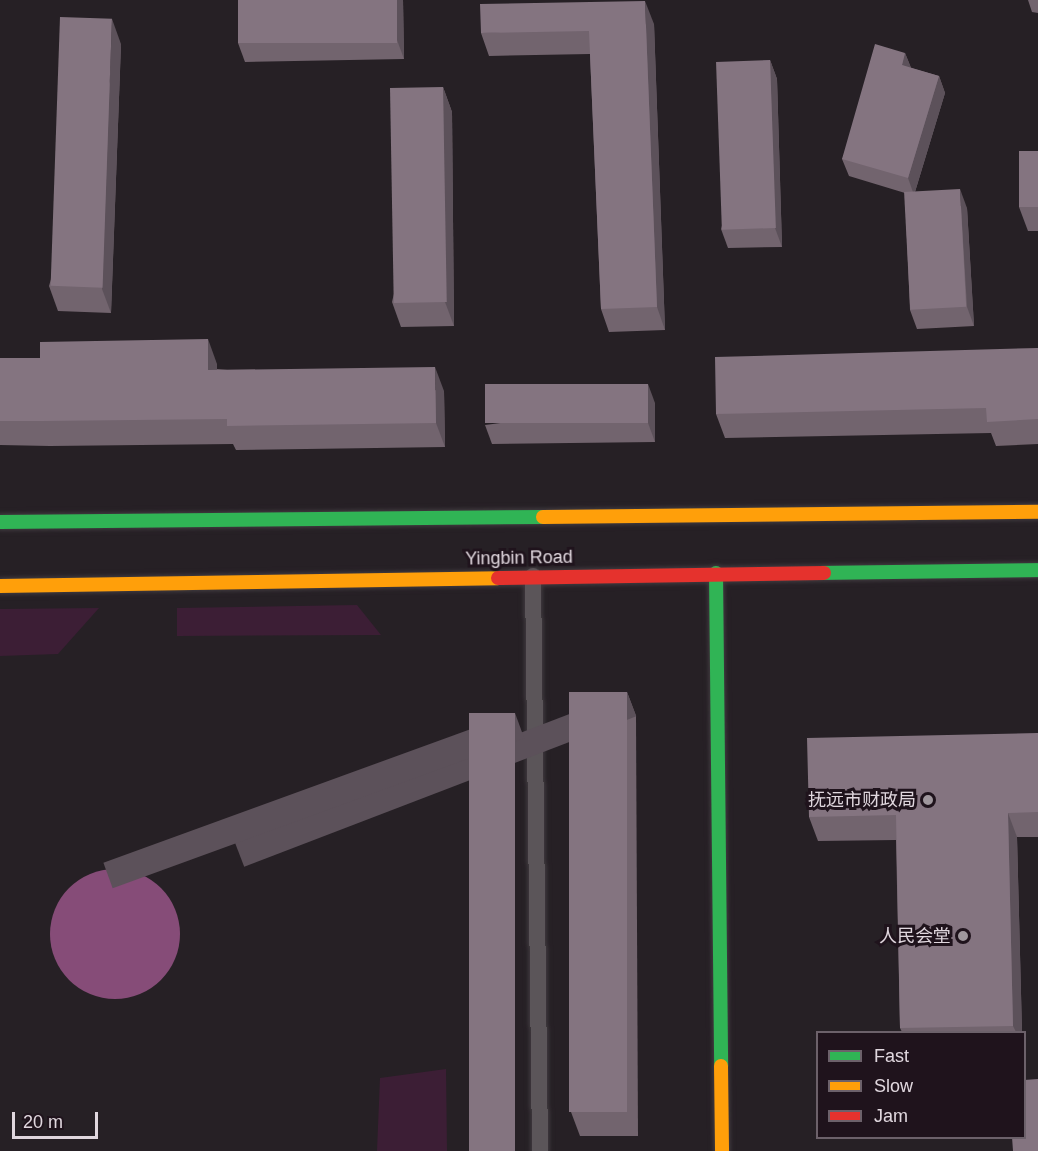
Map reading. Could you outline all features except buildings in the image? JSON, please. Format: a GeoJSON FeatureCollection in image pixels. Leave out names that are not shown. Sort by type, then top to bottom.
{"type":"FeatureCollection","features":[{"type":"Feature","properties":{"kind":"main road"},"geometry":{"type":"LineString","coordinates":[[0,522],[1038,512]]}},
{"type":"Feature","properties":{"kind":"main road","name":"Yingbin Road"},"geometry":{"type":"LineString","coordinates":[[0,586],[716,573],[1038,570]]}},
{"type":"Feature","properties":{"kind":"main road"},"geometry":{"type":"LineString","coordinates":[[716,573],[722,1151]]}},
{"type":"Feature","properties":{"kind":"lane"},"geometry":{"type":"LineString","coordinates":[[533,576],[540,1151]]}},
{"type":"Feature","properties":{"kind":"shaded area"},"geometry":{"type":"Polygon","coordinates":[[[357,605],[381,635],[177,636],[177,608],[357,605]]]}},
{"type":"Feature","properties":{"kind":"shaded area"},"geometry":{"type":"Polygon","coordinates":[[[99,608],[58,654],[0,656],[0,609],[99,608]]]}},
{"type":"Feature","properties":{"kind":"shaded area"},"geometry":{"type":"Polygon","coordinates":[[[115,869],[140,874],[161,888],[175,909],[180,934],[175,959],[161,980],[140,994],[115,999],[90,994],[69,980],[55,959],[50,934],[55,909],[69,888],[90,874],[115,869]]]}},
{"type":"Feature","properties":{"kind":"shaded area"},"geometry":{"type":"Polygon","coordinates":[[[446,1069],[447,1151],[377,1151],[380,1078],[446,1069]]]}},
{"type":"Feature","properties":{"kind":"traffic: fast"},"geometry":{"type":"LineString","coordinates":[[0,522],[543,517]]}},
{"type":"Feature","properties":{"kind":"traffic: fast"},"geometry":{"type":"LineString","coordinates":[[824,573],[1038,570]]}},
{"type":"Feature","properties":{"kind":"traffic: fast"},"geometry":{"type":"LineString","coordinates":[[716,573],[721,1066]]}},
{"type":"Feature","properties":{"kind":"traffic: slow"},"geometry":{"type":"LineString","coordinates":[[543,517],[1038,512]]}},
{"type":"Feature","properties":{"kind":"traffic: slow"},"geometry":{"type":"LineString","coordinates":[[0,586],[498,578]]}},
{"type":"Feature","properties":{"kind":"traffic: slow"},"geometry":{"type":"LineString","coordinates":[[721,1066],[722,1151]]}},
{"type":"Feature","properties":{"kind":"traffic: jam"},"geometry":{"type":"LineString","coordinates":[[498,578],[824,573]]}},
{"type":"Feature","properties":{"kind":"place","name":"抚远市财政局"},"geometry":{"type":"Point","coordinates":[928,800]}},
{"type":"Feature","properties":{"kind":"place","name":"人民会堂"},"geometry":{"type":"Point","coordinates":[963,936]}}]}
